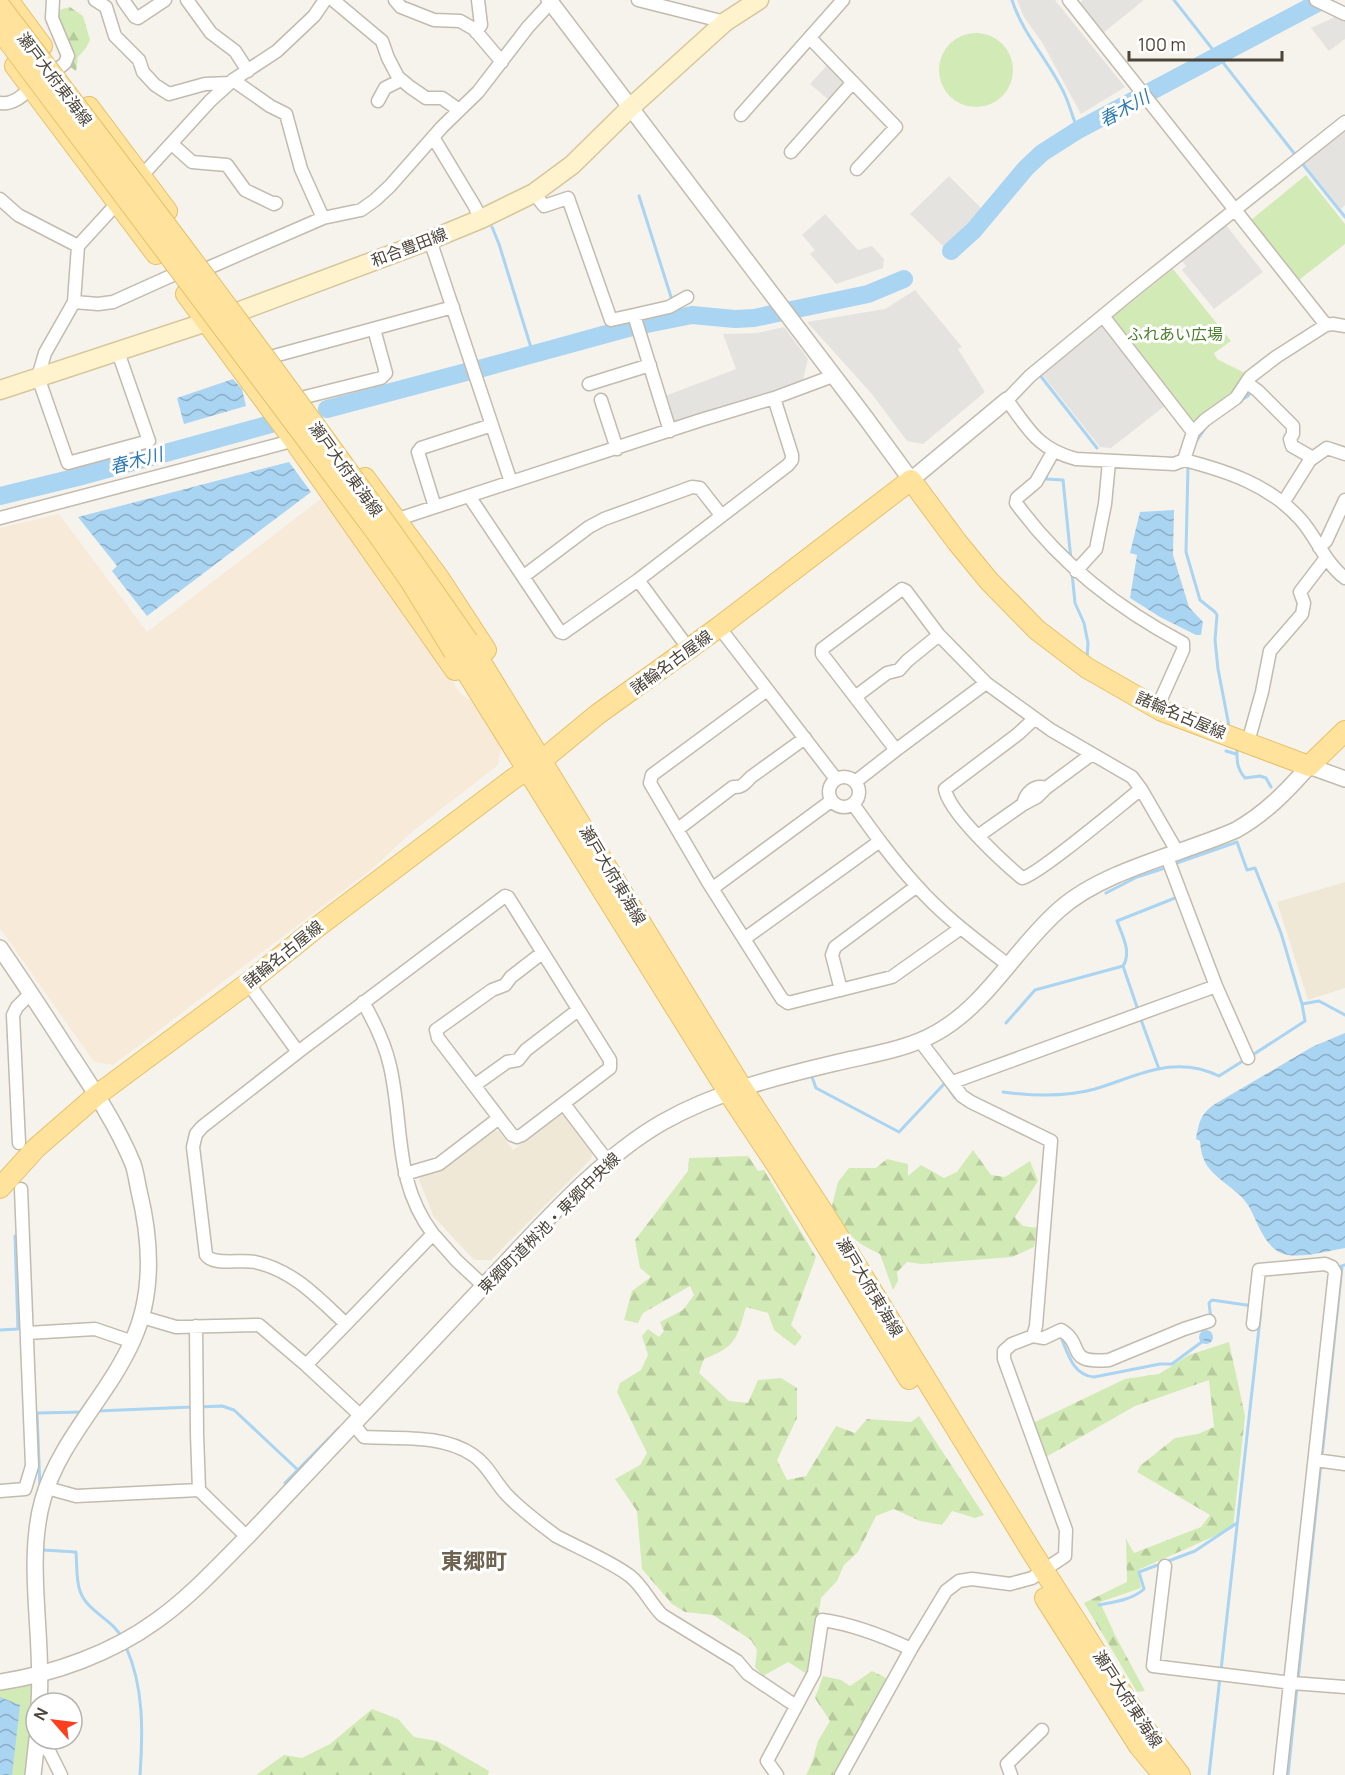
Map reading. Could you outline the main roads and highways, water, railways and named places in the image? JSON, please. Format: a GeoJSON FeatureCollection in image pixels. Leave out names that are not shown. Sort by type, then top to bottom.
{"type":"FeatureCollection","features":[{"type":"Feature","properties":{"kind":"main road"},"geometry":{"type":"LineString","coordinates":[[0,46],[293,439],[461,678],[484,683],[490,656],[439,578],[142,176],[8,0]]}},
{"type":"Feature","properties":{"kind":"main road","name":"和合豊田線"},"geometry":{"type":"LineString","coordinates":[[0,390],[240,311],[430,240],[481,219],[534,193],[576,161],[630,108],[725,22],[759,0]]}},
{"type":"Feature","properties":{"kind":"main road","name":"瀬戸大府東海線"},"geometry":{"type":"LineString","coordinates":[[0,6],[392,531],[461,647],[735,1090],[780,1170],[1038,1574],[1145,1729],[1180,1775]]}},
{"type":"Feature","properties":{"kind":"main road","name":"瀬戸大府東海線"},"geometry":{"type":"LineString","coordinates":[[0,30],[461,647]]}},
{"type":"Feature","properties":{"kind":"main road","name":"諸輪名古屋線"},"geometry":{"type":"LineString","coordinates":[[0,1188],[36,1148],[97,1095],[248,983],[316,928],[534,765],[598,714],[719,627],[910,480],[974,563],[1037,630],[1087,668],[1157,708],[1309,766],[1344,733]]}},
{"type":"Feature","properties":{"kind":"main road","name":"瀬戸大府東海線"},"geometry":{"type":"LineString","coordinates":[[1038,1574],[1139,1746],[1163,1775]]}},
{"type":"Feature","properties":{"kind":"water"},"geometry":{"type":"Polygon","coordinates":[[[233,379],[242,389],[246,406],[184,424],[177,398],[233,379]]]}},
{"type":"Feature","properties":{"kind":"water"},"geometry":{"type":"Polygon","coordinates":[[[289,462],[311,492],[147,616],[112,571],[117,566],[78,517],[289,462]]]}},
{"type":"Feature","properties":{"kind":"water"},"geometry":{"type":"Polygon","coordinates":[[[1174,510],[1173,555],[1189,607],[1203,622],[1201,635],[1196,635],[1160,617],[1130,598],[1137,555],[1130,553],[1140,512],[1174,510]]]}},
{"type":"Feature","properties":{"kind":"water"},"geometry":{"type":"Polygon","coordinates":[[[1345,1033],[1345,1248],[1313,1254],[1288,1255],[1275,1250],[1270,1245],[1244,1199],[1208,1167],[1204,1161],[1200,1141],[1196,1139],[1198,1128],[1203,1115],[1215,1104],[1312,1047],[1345,1033]]]}},
{"type":"Feature","properties":{"kind":"water"},"geometry":{"type":"Polygon","coordinates":[[[1206,1330],[1211,1332],[1213,1337],[1211,1342],[1206,1344],[1201,1342],[1199,1337],[1201,1332],[1206,1330]]]}},
{"type":"Feature","properties":{"kind":"water"},"geometry":{"type":"Polygon","coordinates":[[[0,1697],[20,1705],[12,1775],[0,1775],[0,1697]]]}},
{"type":"Feature","properties":{"kind":"waterway"},"geometry":{"type":"LineString","coordinates":[[1012,0],[1023,25],[1059,83],[1078,130]]}},
{"type":"Feature","properties":{"kind":"waterway"},"geometry":{"type":"LineString","coordinates":[[1174,0],[1297,157]]}},
{"type":"Feature","properties":{"kind":"waterway","name":"春木川"},"geometry":{"type":"LineString","coordinates":[[951,251],[974,230],[1026,168],[1042,153],[1078,130],[1323,0]]}},
{"type":"Feature","properties":{"kind":"waterway"},"geometry":{"type":"LineString","coordinates":[[1301,162],[1345,217]]}},
{"type":"Feature","properties":{"kind":"waterway"},"geometry":{"type":"LineString","coordinates":[[639,196],[672,300]]}},
{"type":"Feature","properties":{"kind":"waterway"},"geometry":{"type":"LineString","coordinates":[[492,227],[533,354]]}},
{"type":"Feature","properties":{"kind":"waterway","name":"春木川"},"geometry":{"type":"LineString","coordinates":[[642,325],[692,315],[735,319],[754,318],[868,294],[904,279]]}},
{"type":"Feature","properties":{"kind":"waterway"},"geometry":{"type":"LineString","coordinates":[[672,310],[672,319]]}},
{"type":"Feature","properties":{"kind":"waterway","name":"春木川"},"geometry":{"type":"LineString","coordinates":[[479,369],[632,327]]}},
{"type":"Feature","properties":{"kind":"waterway","name":"春木川"},"geometry":{"type":"LineString","coordinates":[[327,409],[470,371]]}},
{"type":"Feature","properties":{"kind":"waterway"},"geometry":{"type":"LineString","coordinates":[[1039,374],[1097,448]]}},
{"type":"Feature","properties":{"kind":"waterway"},"geometry":{"type":"LineString","coordinates":[[1240,401],[1248,396],[1251,390]]}},
{"type":"Feature","properties":{"kind":"waterway","name":"春木川"},"geometry":{"type":"LineString","coordinates":[[0,496],[271,424]]}},
{"type":"Feature","properties":{"kind":"waterway"},"geometry":{"type":"LineString","coordinates":[[1195,443],[1206,427]]}},
{"type":"Feature","properties":{"kind":"waterway"},"geometry":{"type":"LineString","coordinates":[[1188,466],[1186,552],[1200,600],[1217,615],[1215,640],[1218,669],[1229,726]]}},
{"type":"Feature","properties":{"kind":"waterway"},"geometry":{"type":"LineString","coordinates":[[1047,473],[1046,479],[1063,480],[1071,560]]}},
{"type":"Feature","properties":{"kind":"waterway"},"geometry":{"type":"LineString","coordinates":[[1072,573],[1075,603],[1084,623],[1088,643],[1087,659]]}},
{"type":"Feature","properties":{"kind":"waterway"},"geometry":{"type":"LineString","coordinates":[[1237,747],[1237,760],[1245,778],[1260,776],[1266,778],[1271,787]]}},
{"type":"Feature","properties":{"kind":"waterway"},"geometry":{"type":"LineString","coordinates":[[1226,751],[1236,754]]}},
{"type":"Feature","properties":{"kind":"waterway"},"geometry":{"type":"LineString","coordinates":[[1174,864],[1237,842],[1247,870],[1255,868],[1281,933],[1302,1004],[1319,1001],[1345,1015]]}},
{"type":"Feature","properties":{"kind":"waterway"},"geometry":{"type":"LineString","coordinates":[[1106,893],[1137,877],[1168,867]]}},
{"type":"Feature","properties":{"kind":"waterway"},"geometry":{"type":"LineString","coordinates":[[1006,1023],[1035,990],[1123,966],[1127,955],[1117,921],[1175,898]]}},
{"type":"Feature","properties":{"kind":"waterway"},"geometry":{"type":"LineString","coordinates":[[1123,966],[1138,1010]]}},
{"type":"Feature","properties":{"kind":"waterway"},"geometry":{"type":"LineString","coordinates":[[1251,1056],[1305,1021],[1302,1004]]}},
{"type":"Feature","properties":{"kind":"waterway"},"geometry":{"type":"LineString","coordinates":[[1140,1017],[1159,1069]]}},
{"type":"Feature","properties":{"kind":"waterway"},"geometry":{"type":"LineString","coordinates":[[1003,1092],[1061,1095],[1095,1089],[1141,1073],[1171,1067],[1187,1067],[1219,1076],[1246,1059]]}},
{"type":"Feature","properties":{"kind":"waterway"},"geometry":{"type":"LineString","coordinates":[[812,1077],[816,1088],[899,1132],[945,1083],[955,1098]]}},
{"type":"Feature","properties":{"kind":"waterway"},"geometry":{"type":"LineString","coordinates":[[0,1330],[18,1329],[15,1236]]}},
{"type":"Feature","properties":{"kind":"waterway"},"geometry":{"type":"LineString","coordinates":[[1335,1268],[1345,1265]]}},
{"type":"Feature","properties":{"kind":"waterway"},"geometry":{"type":"LineString","coordinates":[[1322,1456],[1342,1267]]}},
{"type":"Feature","properties":{"kind":"waterway"},"geometry":{"type":"LineString","coordinates":[[1211,1319],[1209,1303],[1212,1300],[1253,1306]]}},
{"type":"Feature","properties":{"kind":"waterway"},"geometry":{"type":"LineString","coordinates":[[1221,1670],[1261,1310]]}},
{"type":"Feature","properties":{"kind":"waterway"},"geometry":{"type":"LineString","coordinates":[[1061,1337],[1076,1368],[1094,1377],[1160,1364],[1172,1364],[1203,1341]]}},
{"type":"Feature","properties":{"kind":"waterway"},"geometry":{"type":"LineString","coordinates":[[199,1407],[222,1406],[234,1410],[298,1470]]}},
{"type":"Feature","properties":{"kind":"waterway"},"geometry":{"type":"LineString","coordinates":[[97,1411],[192,1407]]}},
{"type":"Feature","properties":{"kind":"waterway"},"geometry":{"type":"LineString","coordinates":[[40,1488],[37,1413],[84,1412]]}},
{"type":"Feature","properties":{"kind":"waterway"},"geometry":{"type":"LineString","coordinates":[[285,1483],[339,1428]]}},
{"type":"Feature","properties":{"kind":"waterway"},"geometry":{"type":"LineString","coordinates":[[1298,1680],[1321,1463]]}},
{"type":"Feature","properties":{"kind":"waterway"},"geometry":{"type":"LineString","coordinates":[[1099,1605],[1134,1596],[1144,1589],[1139,1572],[1195,1551],[1237,1523]]}},
{"type":"Feature","properties":{"kind":"waterway"},"geometry":{"type":"LineString","coordinates":[[43,1546],[43,1550],[76,1552],[78,1582],[83,1598],[118,1631],[122,1638]]}},
{"type":"Feature","properties":{"kind":"waterway"},"geometry":{"type":"LineString","coordinates":[[126,1647],[136,1678],[141,1710],[140,1775]]}},
{"type":"Feature","properties":{"kind":"waterway"},"geometry":{"type":"LineString","coordinates":[[1209,1775],[1220,1677]]}},
{"type":"Feature","properties":{"kind":"waterway"},"geometry":{"type":"LineString","coordinates":[[1288,1775],[1297,1687]]}},
{"type":"Feature","properties":{"kind":"district","name":"東郷町"},"geometry":{"type":"Point","coordinates":[474,1561]}},
{"type":"Feature","properties":{"kind":"park label","name":"ふれあい広場"},"geometry":{"type":"Point","coordinates":[1175,334]}}]}
